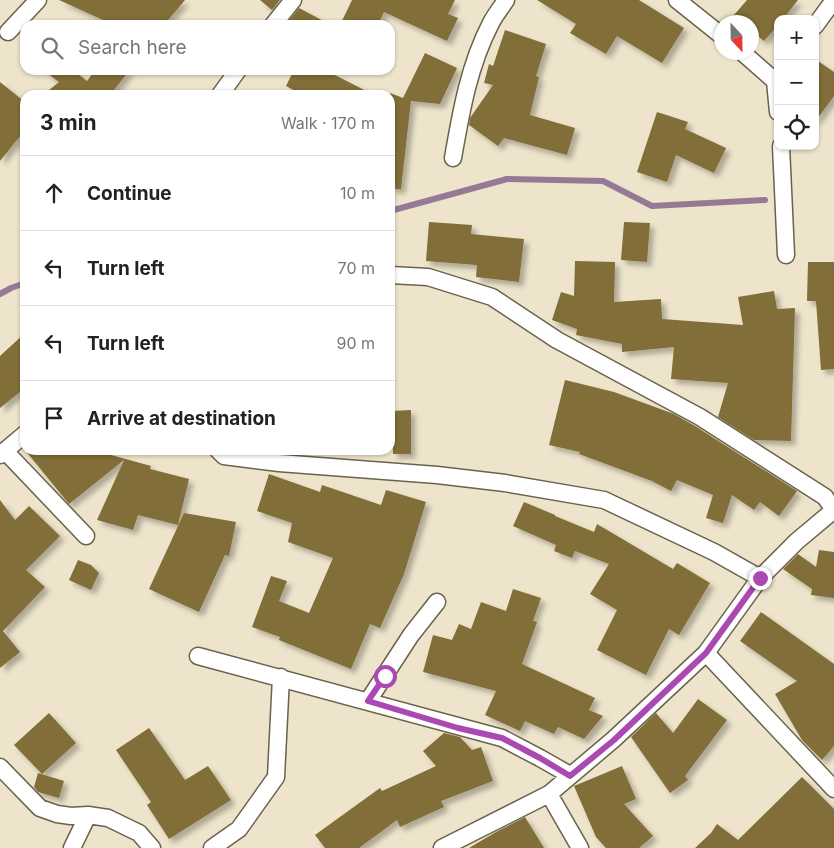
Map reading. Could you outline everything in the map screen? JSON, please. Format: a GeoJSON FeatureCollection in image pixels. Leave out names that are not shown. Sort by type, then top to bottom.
{"type":"FeatureCollection","features":[{"type":"Feature","properties":{"kind":"street"},"geometry":{"type":"LineString","coordinates":[[8,32],[38,0]]}},
{"type":"Feature","properties":{"kind":"street"},"geometry":{"type":"LineString","coordinates":[[277,20],[293,0]]}},
{"type":"Feature","properties":{"kind":"street"},"geometry":{"type":"LineString","coordinates":[[819,21],[834,0]]}},
{"type":"Feature","properties":{"kind":"street"},"geometry":{"type":"LineString","coordinates":[[453,158],[463,103],[476,57],[501,1]]}},
{"type":"Feature","properties":{"kind":"street"},"geometry":{"type":"LineString","coordinates":[[681,1],[714,29]]}},
{"type":"Feature","properties":{"kind":"street"},"geometry":{"type":"LineString","coordinates":[[752,60],[774,77]]}},
{"type":"Feature","properties":{"kind":"street"},"geometry":{"type":"LineString","coordinates":[[224,90],[234,75]]}},
{"type":"Feature","properties":{"kind":"street"},"geometry":{"type":"LineString","coordinates":[[781,150],[786,255]]}},
{"type":"Feature","properties":{"kind":"street"},"geometry":{"type":"LineString","coordinates":[[395,275],[428,277],[492,297],[556,340],[700,417],[825,497],[834,510],[797,541],[760,578],[706,653],[614,740],[549,794],[442,848]]}},
{"type":"Feature","properties":{"kind":"street"},"geometry":{"type":"LineString","coordinates":[[20,438],[3,453],[86,536]]}},
{"type":"Feature","properties":{"kind":"street"},"geometry":{"type":"LineString","coordinates":[[223,455],[270,462],[437,475],[505,483],[604,500],[714,552],[760,578]]}},
{"type":"Feature","properties":{"kind":"street"},"geometry":{"type":"LineString","coordinates":[[368,701],[411,634],[437,602]]}},
{"type":"Feature","properties":{"kind":"street"},"geometry":{"type":"LineString","coordinates":[[706,653],[834,789]]}},
{"type":"Feature","properties":{"kind":"street"},"geometry":{"type":"LineString","coordinates":[[198,656],[368,701],[458,728],[502,738],[570,776]]}},
{"type":"Feature","properties":{"kind":"street"},"geometry":{"type":"LineString","coordinates":[[212,848],[239,830],[276,778],[281,677]]}},
{"type":"Feature","properties":{"kind":"street"},"geometry":{"type":"LineString","coordinates":[[0,766],[40,808],[57,814],[108,818],[139,833],[152,848]]}},
{"type":"Feature","properties":{"kind":"street"},"geometry":{"type":"LineString","coordinates":[[549,794],[580,848]]}},
{"type":"Feature","properties":{"kind":"street"},"geometry":{"type":"LineString","coordinates":[[72,848],[88,815]]}},
{"type":"Feature","properties":{"kind":"building"},"geometry":{"type":"Polygon","coordinates":[[[59,0],[185,0],[168,20],[103,20],[59,0]]]}},
{"type":"Feature","properties":{"kind":"building"},"geometry":{"type":"Polygon","coordinates":[[[260,0],[280,0],[272,10],[260,0]]]}},
{"type":"Feature","properties":{"kind":"building"},"geometry":{"type":"Polygon","coordinates":[[[352,0],[455,0],[448,14],[458,18],[447,41],[384,12],[380,20],[342,20],[352,0]]]}},
{"type":"Feature","properties":{"kind":"building"},"geometry":{"type":"Polygon","coordinates":[[[537,0],[639,0],[684,28],[662,63],[617,36],[606,54],[570,33],[576,24],[537,0]]]}},
{"type":"Feature","properties":{"kind":"building"},"geometry":{"type":"Polygon","coordinates":[[[747,0],[798,0],[786,15],[774,15],[774,30],[764,41],[759,37],[759,15],[734,15],[747,0]]]}},
{"type":"Feature","properties":{"kind":"building"},"geometry":{"type":"Polygon","coordinates":[[[299,8],[322,20],[289,20],[299,8]]]}},
{"type":"Feature","properties":{"kind":"building"},"geometry":{"type":"Polygon","coordinates":[[[505,30],[546,44],[536,76],[539,77],[530,115],[575,128],[567,155],[504,138],[498,146],[469,125],[470,118],[493,85],[484,83],[489,64],[493,66],[505,30]]]}},
{"type":"Feature","properties":{"kind":"building"},"geometry":{"type":"Polygon","coordinates":[[[425,53],[457,68],[440,104],[411,101],[401,189],[395,189],[395,95],[403,98],[425,53]]]}},
{"type":"Feature","properties":{"kind":"building"},"geometry":{"type":"Polygon","coordinates":[[[819,62],[834,72],[834,96],[819,117],[819,62]]]}},
{"type":"Feature","properties":{"kind":"building"},"geometry":{"type":"Polygon","coordinates":[[[50,75],[79,75],[87,81],[91,75],[126,75],[114,90],[49,90],[59,82],[50,75]]]}},
{"type":"Feature","properties":{"kind":"building"},"geometry":{"type":"Polygon","coordinates":[[[292,75],[335,75],[364,90],[294,90],[286,86],[292,75]]]}},
{"type":"Feature","properties":{"kind":"building"},"geometry":{"type":"Polygon","coordinates":[[[0,82],[20,98],[20,136],[0,161],[0,82]]]}},
{"type":"Feature","properties":{"kind":"building"},"geometry":{"type":"Polygon","coordinates":[[[657,112],[688,122],[685,129],[726,148],[714,173],[676,155],[667,182],[637,172],[657,112]]]}},
{"type":"Feature","properties":{"kind":"building"},"geometry":{"type":"Polygon","coordinates":[[[429,222],[472,225],[471,234],[524,239],[519,282],[476,277],[477,265],[426,261],[429,222]]]}},
{"type":"Feature","properties":{"kind":"building"},"geometry":{"type":"Polygon","coordinates":[[[624,222],[650,223],[647,262],[621,260],[624,222]]]}},
{"type":"Feature","properties":{"kind":"building"},"geometry":{"type":"Polygon","coordinates":[[[575,261],[615,262],[614,302],[661,299],[662,319],[743,325],[738,297],[774,291],[777,309],[795,308],[791,441],[754,440],[718,417],[728,383],[671,379],[674,347],[622,352],[622,344],[576,335],[577,329],[552,320],[561,292],[574,296],[575,261]]]}},
{"type":"Feature","properties":{"kind":"building"},"geometry":{"type":"Polygon","coordinates":[[[808,262],[834,262],[834,369],[821,370],[816,301],[807,301],[808,262]]]}},
{"type":"Feature","properties":{"kind":"building"},"geometry":{"type":"Polygon","coordinates":[[[20,338],[20,392],[0,408],[0,356],[20,338]]]}},
{"type":"Feature","properties":{"kind":"building"},"geometry":{"type":"Polygon","coordinates":[[[565,380],[614,392],[674,414],[797,491],[779,516],[760,502],[754,510],[732,495],[723,523],[706,518],[713,495],[677,480],[671,491],[652,481],[579,454],[580,452],[549,445],[565,380]]]}},
{"type":"Feature","properties":{"kind":"building"},"geometry":{"type":"Polygon","coordinates":[[[411,410],[411,454],[395,454],[395,411],[411,410]]]}},
{"type":"Feature","properties":{"kind":"building"},"geometry":{"type":"Polygon","coordinates":[[[29,455],[111,455],[151,466],[150,469],[189,479],[178,525],[138,515],[133,530],[97,520],[124,460],[69,504],[29,455]]]}},
{"type":"Feature","properties":{"kind":"building"},"geometry":{"type":"Polygon","coordinates":[[[269,474],[320,492],[322,485],[381,505],[386,490],[426,502],[404,574],[380,628],[370,624],[351,669],[279,640],[280,637],[252,627],[271,576],[287,581],[279,601],[309,613],[333,558],[288,542],[292,523],[257,511],[269,474]]]}},
{"type":"Feature","properties":{"kind":"building"},"geometry":{"type":"Polygon","coordinates":[[[0,500],[15,520],[29,506],[60,536],[26,570],[45,587],[3,631],[20,652],[0,668],[0,500]]]}},
{"type":"Feature","properties":{"kind":"building"},"geometry":{"type":"Polygon","coordinates":[[[524,502],[594,532],[597,524],[673,569],[677,563],[710,583],[679,635],[669,629],[646,675],[597,650],[617,610],[590,594],[609,564],[575,551],[572,558],[554,551],[556,545],[513,526],[524,502]]]}},
{"type":"Feature","properties":{"kind":"building"},"geometry":{"type":"Polygon","coordinates":[[[184,513],[236,522],[229,556],[225,555],[199,612],[149,589],[184,513]]]}},
{"type":"Feature","properties":{"kind":"building"},"geometry":{"type":"Polygon","coordinates":[[[819,550],[834,552],[834,598],[811,595],[812,589],[783,569],[798,554],[816,567],[819,550]]]}},
{"type":"Feature","properties":{"kind":"building"},"geometry":{"type":"Polygon","coordinates":[[[78,560],[91,565],[99,573],[91,590],[69,580],[78,560]]]}},
{"type":"Feature","properties":{"kind":"building"},"geometry":{"type":"Polygon","coordinates":[[[513,589],[541,598],[533,621],[537,622],[522,664],[595,698],[589,710],[603,716],[584,739],[558,727],[554,734],[525,721],[520,731],[485,715],[496,691],[423,672],[433,635],[452,640],[459,624],[471,629],[481,602],[506,611],[513,589]]]}},
{"type":"Feature","properties":{"kind":"building"},"geometry":{"type":"Polygon","coordinates":[[[761,612],[834,664],[834,746],[822,760],[802,740],[775,694],[797,681],[740,641],[761,612]]]}},
{"type":"Feature","properties":{"kind":"building"},"geometry":{"type":"Polygon","coordinates":[[[698,699],[727,720],[685,776],[688,780],[670,793],[631,737],[656,713],[673,733],[698,699]]]}},
{"type":"Feature","properties":{"kind":"building"},"geometry":{"type":"Polygon","coordinates":[[[49,713],[76,743],[42,774],[14,745],[49,713]]]}},
{"type":"Feature","properties":{"kind":"building"},"geometry":{"type":"Polygon","coordinates":[[[149,728],[185,780],[208,766],[231,800],[169,839],[147,805],[151,802],[116,750],[149,728]]]}},
{"type":"Feature","properties":{"kind":"building"},"geometry":{"type":"Polygon","coordinates":[[[444,733],[460,737],[472,750],[481,747],[493,781],[441,801],[444,807],[400,827],[397,820],[359,848],[325,848],[315,835],[380,788],[382,791],[436,766],[423,751],[444,733]]]}},
{"type":"Feature","properties":{"kind":"building"},"geometry":{"type":"Polygon","coordinates":[[[622,766],[636,799],[624,804],[653,836],[639,848],[606,848],[596,837],[574,786],[622,766]]]}},
{"type":"Feature","properties":{"kind":"building"},"geometry":{"type":"Polygon","coordinates":[[[38,773],[64,781],[59,798],[38,792],[34,787],[38,773]]]}},
{"type":"Feature","properties":{"kind":"building"},"geometry":{"type":"Polygon","coordinates":[[[802,777],[834,809],[834,848],[695,848],[711,833],[717,824],[738,840],[802,777]]]}},
{"type":"Feature","properties":{"kind":"building"},"geometry":{"type":"Polygon","coordinates":[[[525,817],[544,848],[469,848],[496,832],[525,817]]]}},
{"type":"Feature","properties":{"kind":"waterway"},"geometry":{"type":"LineString","coordinates":[[395,210],[507,179],[603,181],[652,206],[765,200]]}},
{"type":"Feature","properties":{"kind":"waterway"},"geometry":{"type":"LineString","coordinates":[[0,294],[20,285]]}},
{"type":"Feature","properties":{"kind":"route"},"geometry":{"type":"LineString","coordinates":[[385,676],[368,701],[458,728],[502,738],[570,776],[614,740],[706,653],[760,578]]}}]}
